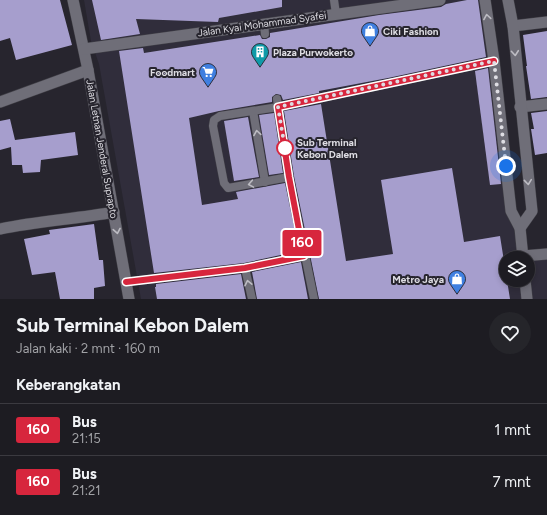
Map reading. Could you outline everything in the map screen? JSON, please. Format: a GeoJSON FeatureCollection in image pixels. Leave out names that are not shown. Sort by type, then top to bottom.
{"type":"FeatureCollection","features":[{"type":"Feature","properties":{"kind":"street","name":"Jalan Letnan Jenderal Suprapto"},"geometry":{"type":"LineString","coordinates":[[73,0],[88,70],[129,299]]}},
{"type":"Feature","properties":{"kind":"street","name":"Jalan Kyai Mohammad Syafei"},"geometry":{"type":"LineString","coordinates":[[84,49],[264,29],[336,14],[440,0]]}},
{"type":"Feature","properties":{"kind":"street"},"geometry":{"type":"LineString","coordinates":[[485,0],[494,61],[511,211],[520,228],[522,251]]}},
{"type":"Feature","properties":{"kind":"street"},"geometry":{"type":"LineString","coordinates":[[508,0],[513,26],[520,107],[532,212],[520,228]]}},
{"type":"Feature","properties":{"kind":"street"},"geometry":{"type":"LineString","coordinates":[[513,26],[547,22]]}},
{"type":"Feature","properties":{"kind":"street"},"geometry":{"type":"LineString","coordinates":[[0,102],[88,70]]}},
{"type":"Feature","properties":{"kind":"street"},"geometry":{"type":"LineString","coordinates":[[520,107],[547,104]]}},
{"type":"Feature","properties":{"kind":"street"},"geometry":{"type":"LineString","coordinates":[[0,229],[25,224],[114,212]]}},
{"type":"Feature","properties":{"kind":"street"},"geometry":{"type":"LineString","coordinates":[[535,256],[547,254]]}},
{"type":"Feature","properties":{"kind":"street"},"geometry":{"type":"LineString","coordinates":[[526,287],[528,299]]}},
{"type":"Feature","properties":{"kind":"lane"},"geometry":{"type":"LineString","coordinates":[[334,0],[336,14]]}},
{"type":"Feature","properties":{"kind":"lane"},"geometry":{"type":"LineString","coordinates":[[289,177],[228,188],[226,186],[213,126],[214,120],[220,116],[253,111],[277,103],[494,61]]}},
{"type":"Feature","properties":{"kind":"lane"},"geometry":{"type":"LineString","coordinates":[[277,103],[289,177],[314,299]]}},
{"type":"Feature","properties":{"kind":"lane"},"geometry":{"type":"LineString","coordinates":[[253,111],[265,182]]}},
{"type":"Feature","properties":{"kind":"lane"},"geometry":{"type":"LineString","coordinates":[[126,282],[245,268],[304,256]]}},
{"type":"Feature","properties":{"kind":"lane"},"geometry":{"type":"LineString","coordinates":[[245,268],[252,299]]}},
{"type":"Feature","properties":{"kind":"shaded area"},"geometry":{"type":"Polygon","coordinates":[[[84,0],[490,0],[487,10],[517,251],[499,251],[499,287],[522,287],[523,299],[141,299],[99,64],[91,41],[84,0]]]}},
{"type":"Feature","properties":{"kind":"shaded area"},"geometry":{"type":"Polygon","coordinates":[[[547,254],[547,299],[527,299],[527,287],[535,287],[535,257],[547,254]]]}},
{"type":"Feature","properties":{"kind":"building"},"geometry":{"type":"Polygon","coordinates":[[[0,0],[60,0],[72,45],[16,60],[10,38],[0,41],[0,0]]]}},
{"type":"Feature","properties":{"kind":"building"},"geometry":{"type":"Polygon","coordinates":[[[92,0],[282,0],[282,7],[219,18],[218,22],[136,19],[140,34],[101,40],[92,0]]]}},
{"type":"Feature","properties":{"kind":"building"},"geometry":{"type":"Polygon","coordinates":[[[467,0],[478,0],[486,57],[319,91],[319,93],[283,100],[281,95],[276,94],[272,97],[272,102],[189,118],[202,205],[238,199],[236,192],[285,183],[299,251],[244,263],[154,273],[119,51],[143,48],[144,53],[260,35],[262,39],[266,39],[270,37],[270,33],[379,15],[441,7],[446,4],[467,0]]]}},
{"type":"Feature","properties":{"kind":"building"},"geometry":{"type":"Polygon","coordinates":[[[547,31],[547,97],[531,99],[523,35],[547,31]]]}},
{"type":"Feature","properties":{"kind":"building"},"geometry":{"type":"Polygon","coordinates":[[[488,68],[501,184],[490,185],[475,71],[488,68]]]}},
{"type":"Feature","properties":{"kind":"building"},"geometry":{"type":"Polygon","coordinates":[[[321,104],[346,261],[393,254],[381,180],[452,168],[464,242],[500,236],[502,251],[499,251],[499,287],[508,287],[510,299],[319,299],[294,176],[284,111],[321,104]]]}},
{"type":"Feature","properties":{"kind":"building"},"geometry":{"type":"Polygon","coordinates":[[[547,111],[547,153],[535,155],[531,129],[534,129],[531,113],[547,111]]]}},
{"type":"Feature","properties":{"kind":"building"},"geometry":{"type":"Polygon","coordinates":[[[274,113],[283,173],[269,175],[259,115],[274,113]]]}},
{"type":"Feature","properties":{"kind":"building"},"geometry":{"type":"Polygon","coordinates":[[[248,117],[259,177],[234,181],[224,121],[248,117]]]}},
{"type":"Feature","properties":{"kind":"building"},"geometry":{"type":"Polygon","coordinates":[[[10,119],[15,140],[75,132],[78,155],[41,160],[40,172],[23,173],[22,165],[12,165],[11,147],[0,150],[0,121],[10,119]]]}},
{"type":"Feature","properties":{"kind":"building"},"geometry":{"type":"Polygon","coordinates":[[[94,224],[99,260],[103,260],[105,286],[94,288],[94,299],[60,299],[55,272],[32,275],[24,239],[50,234],[49,230],[94,224]]]}},
{"type":"Feature","properties":{"kind":"building"},"geometry":{"type":"Polygon","coordinates":[[[301,262],[308,299],[257,299],[252,272],[301,262]]]}},
{"type":"Feature","properties":{"kind":"building"},"geometry":{"type":"Polygon","coordinates":[[[241,274],[246,299],[157,299],[156,284],[241,274]]]}},
{"type":"Feature","properties":{"kind":"bus line","name":"160"},"geometry":{"type":"LineString","coordinates":[[126,282],[245,268],[304,256],[278,107],[494,61]]}},
{"type":"Feature","properties":{"kind":"place","name":"Ciki Fashion"},"geometry":{"type":"Point","coordinates":[370,46]}},
{"type":"Feature","properties":{"kind":"place","name":"Plaza Purwokerto"},"geometry":{"type":"Point","coordinates":[260,67]}},
{"type":"Feature","properties":{"kind":"place","name":"Foodmart"},"geometry":{"type":"Point","coordinates":[208,87]}},
{"type":"Feature","properties":{"kind":"place","name":"Sub Terminal Kebon Dalem"},"geometry":{"type":"Point","coordinates":[285,148]}},
{"type":"Feature","properties":{"kind":"place","name":"Metro Jaya"},"geometry":{"type":"Point","coordinates":[457,294]}},
{"type":"Feature","properties":{"kind":"route"},"geometry":{"type":"LineString","coordinates":[[285,148],[278,107],[494,61],[506,166]]}}]}
